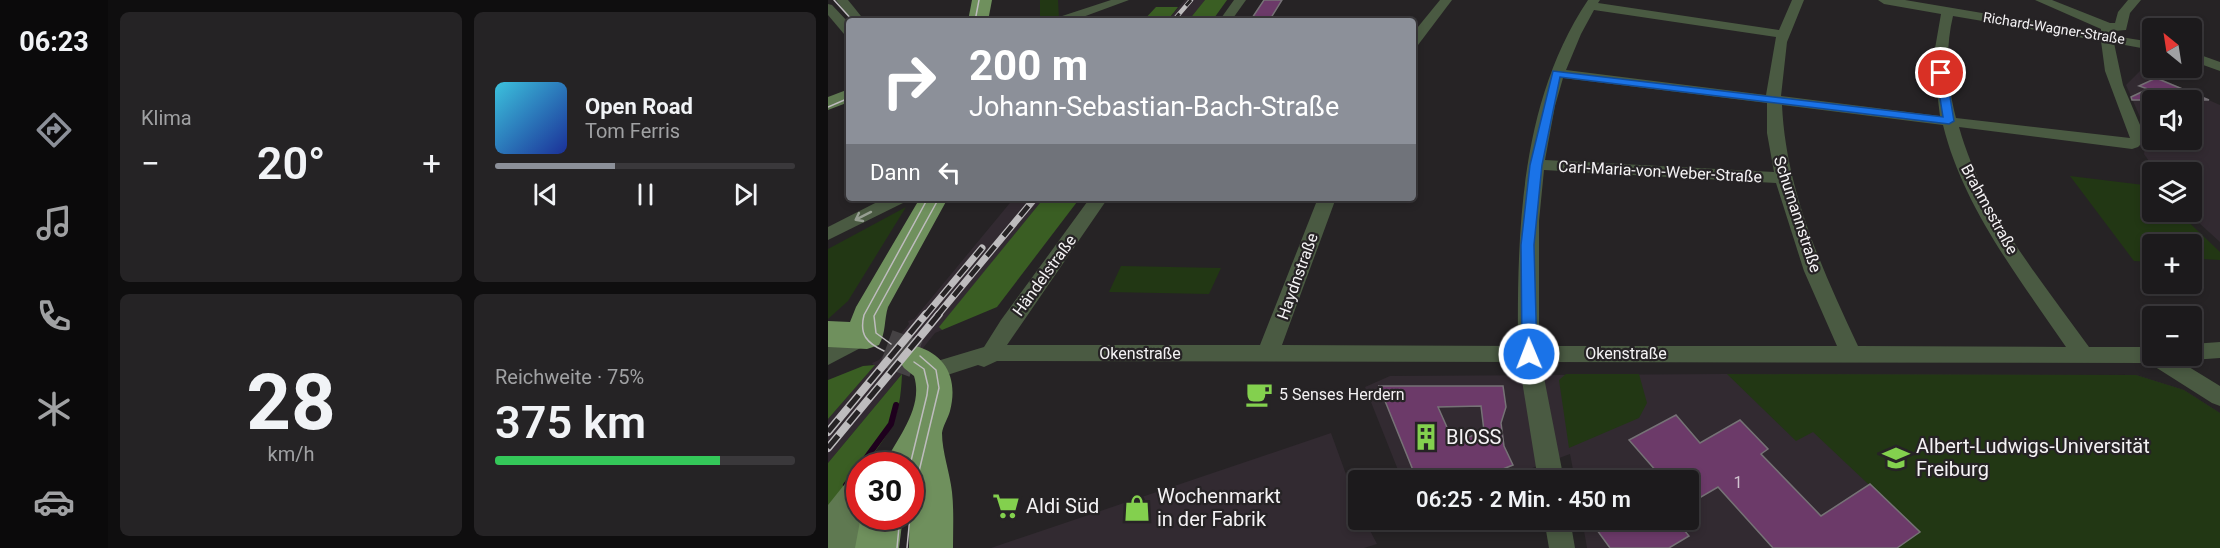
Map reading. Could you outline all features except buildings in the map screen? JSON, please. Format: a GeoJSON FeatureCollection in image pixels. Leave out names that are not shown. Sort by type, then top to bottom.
{"type":"FeatureCollection","features":[{"type":"Feature","properties":{"kind":"main road"},"geometry":{"type":"LineString","coordinates":[[979,18],[982,0]]}},
{"type":"Feature","properties":{"kind":"main road"},"geometry":{"type":"LineString","coordinates":[[828,104],[846,96]]}},
{"type":"Feature","properties":{"kind":"main road"},"geometry":{"type":"LineString","coordinates":[[931,548],[932,493],[917,447],[900,357],[867,320],[872,307],[932,201]]}},
{"type":"Feature","properties":{"kind":"main road"},"geometry":{"type":"LineString","coordinates":[[828,334],[900,357]]}},
{"type":"Feature","properties":{"kind":"main road"},"geometry":{"type":"LineString","coordinates":[[828,533],[846,509]]}},
{"type":"Feature","properties":{"kind":"main road"},"geometry":{"type":"LineString","coordinates":[[835,548],[861,530]]}},
{"type":"Feature","properties":{"kind":"main road"},"geometry":{"type":"LineString","coordinates":[[877,548],[879,530]]}},
{"type":"Feature","properties":{"kind":"street"},"geometry":{"type":"LineString","coordinates":[[842,0],[857,18]]}},
{"type":"Feature","properties":{"kind":"street"},"geometry":{"type":"LineString","coordinates":[[1070,18],[1123,0]]}},
{"type":"Feature","properties":{"kind":"street"},"geometry":{"type":"LineString","coordinates":[[1227,18],[1240,0]]}},
{"type":"Feature","properties":{"kind":"street"},"geometry":{"type":"LineString","coordinates":[[1416,38],[1446,0]]}},
{"type":"Feature","properties":{"kind":"street","name":"Schumannstraße"},"geometry":{"type":"LineString","coordinates":[[1798,0],[1783,34],[1778,53],[1773,100],[1774,126],[1784,178],[1800,231],[1851,354]]}},
{"type":"Feature","properties":{"kind":"street","name":"Richard-Wagner-Straße"},"geometry":{"type":"LineString","coordinates":[[1884,0],[1948,11],[2108,32],[2142,42]]}},
{"type":"Feature","properties":{"kind":"street"},"geometry":{"type":"LineString","coordinates":[[2041,0],[2108,32],[2121,27],[2124,12],[2134,0]]}},
{"type":"Feature","properties":{"kind":"street"},"geometry":{"type":"LineString","coordinates":[[1549,470],[1529,354],[1528,245],[1536,165],[1556,74],[1572,37],[1592,3],[1783,34]]}},
{"type":"Feature","properties":{"kind":"street"},"geometry":{"type":"LineString","coordinates":[[828,8],[842,30]]}},
{"type":"Feature","properties":{"kind":"street","name":"Brahmsstraße"},"geometry":{"type":"LineString","coordinates":[[1948,11],[1940,58],[1942,88],[1949,121],[1964,165],[1986,209],[2083,355]]}},
{"type":"Feature","properties":{"kind":"street"},"geometry":{"type":"LineString","coordinates":[[1556,74],[2125,144],[2136,142],[2138,139],[2112,78],[2108,32]]}},
{"type":"Feature","properties":{"kind":"street"},"geometry":{"type":"LineString","coordinates":[[2202,50],[2220,52]]}},
{"type":"Feature","properties":{"kind":"street"},"geometry":{"type":"LineString","coordinates":[[2202,60],[2220,67]]}},
{"type":"Feature","properties":{"kind":"street","name":"Carl-Maria-von-Weber-Straße"},"geometry":{"type":"LineString","coordinates":[[1536,165],[1784,178]]}},
{"type":"Feature","properties":{"kind":"street"},"geometry":{"type":"LineString","coordinates":[[828,234],[892,201]]}},
{"type":"Feature","properties":{"kind":"street","name":"Händelstraße"},"geometry":{"type":"LineString","coordinates":[[992,353],[1008,325],[1097,201]]}},
{"type":"Feature","properties":{"kind":"street","name":"Haydnstraße"},"geometry":{"type":"LineString","coordinates":[[1268,353],[1326,201]]}},
{"type":"Feature","properties":{"kind":"street"},"geometry":{"type":"LineString","coordinates":[[2202,351],[2220,350]]}},
{"type":"Feature","properties":{"kind":"street"},"geometry":{"type":"LineString","coordinates":[[828,357],[900,357],[952,378],[992,353]]}},
{"type":"Feature","properties":{"kind":"street","name":"Okenstraße"},"geometry":{"type":"LineString","coordinates":[[992,353],[2142,355]]}},
{"type":"Feature","properties":{"kind":"street"},"geometry":{"type":"LineString","coordinates":[[2171,366],[2220,397]]}},
{"type":"Feature","properties":{"kind":"street"},"geometry":{"type":"LineString","coordinates":[[1559,530],[1562,548]]}},
{"type":"Feature","properties":{"kind":"shaded area"},"geometry":{"type":"Polygon","coordinates":[[[1185,0],[1205,0],[1190,18],[1170,18],[1185,0]]]}},
{"type":"Feature","properties":{"kind":"shaded area"},"geometry":{"type":"Polygon","coordinates":[[[2141,70],[2142,78],[2159,78],[2186,90],[2142,90],[2142,122],[2126,85],[2141,70]]]}},
{"type":"Feature","properties":{"kind":"shaded area"},"geometry":{"type":"Polygon","coordinates":[[[2202,97],[2220,105],[2220,242],[2198,222],[2202,222],[2202,162],[2150,162],[2144,154],[2145,150],[2202,150],[2202,97]]]}},
{"type":"Feature","properties":{"kind":"shaded area"},"geometry":{"type":"Polygon","coordinates":[[[1012,201],[1042,201],[940,327],[942,330],[935,333],[908,367],[911,370],[902,374],[828,463],[828,419],[874,366],[872,363],[879,360],[909,324],[908,321],[914,319],[1012,201]]]}},
{"type":"Feature","properties":{"kind":"shaded area","name":"Albert-Ludwigs-Universität Freiburg"},"geometry":{"type":"Polygon","coordinates":[[[2136,375],[2184,390],[2220,413],[2220,548],[1587,548],[1584,530],[1699,530],[1699,470],[1573,470],[1570,454],[1527,470],[1398,470],[1365,387],[1390,376],[2136,375]]]}},
{"type":"Feature","properties":{"kind":"shaded area"},"geometry":{"type":"Polygon","coordinates":[[[1331,433],[1348,480],[1348,530],[1370,530],[1377,544],[1364,548],[991,548],[1331,433]]]}},
{"type":"Feature","properties":{"kind":"green space"},"geometry":{"type":"Polygon","coordinates":[[[1040,0],[1058,0],[1059,18],[1040,18],[1040,0]]]}},
{"type":"Feature","properties":{"kind":"green space"},"geometry":{"type":"Polygon","coordinates":[[[1205,0],[1227,0],[1214,18],[1190,18],[1205,0]]]}},
{"type":"Feature","properties":{"kind":"green space"},"geometry":{"type":"Polygon","coordinates":[[[1156,7],[1178,7],[1169,18],[1146,18],[1156,7]]]}},
{"type":"Feature","properties":{"kind":"green space"},"geometry":{"type":"Polygon","coordinates":[[[2070,176],[2142,185],[2142,222],[2188,222],[2201,234],[2142,234],[2142,261],[2134,261],[2070,176]]]}},
{"type":"Feature","properties":{"kind":"green space"},"geometry":{"type":"Polygon","coordinates":[[[1042,201],[1078,201],[997,307],[942,330],[939,327],[1042,201]]]}},
{"type":"Feature","properties":{"kind":"green space"},"geometry":{"type":"Polygon","coordinates":[[[906,207],[848,301],[828,319],[828,249],[906,207]]]}},
{"type":"Feature","properties":{"kind":"green space"},"geometry":{"type":"Polygon","coordinates":[[[2202,235],[2220,252],[2220,260],[2202,259],[2202,235]]]}},
{"type":"Feature","properties":{"kind":"green space"},"geometry":{"type":"Polygon","coordinates":[[[1121,266],[1221,268],[1209,294],[1109,292],[1121,266]]]}},
{"type":"Feature","properties":{"kind":"green space"},"geometry":{"type":"Polygon","coordinates":[[[875,365],[828,419],[828,380],[863,366],[875,365]]]}},
{"type":"Feature","properties":{"kind":"green space"},"geometry":{"type":"Polygon","coordinates":[[[902,374],[897,414],[888,433],[875,452],[846,452],[846,489],[828,512],[828,463],[902,374]]]}},
{"type":"Feature","properties":{"kind":"green space"},"geometry":{"type":"Polygon","coordinates":[[[1566,374],[1639,374],[1647,403],[1639,418],[1569,448],[1559,380],[1566,374]]]}},
{"type":"Feature","properties":{"kind":"green space"},"geometry":{"type":"Polygon","coordinates":[[[1727,374],[2136,375],[2184,390],[2220,413],[2220,548],[1897,548],[1919,532],[1813,432],[1796,441],[1727,374]]]}},
{"type":"Feature","properties":{"kind":"waterway"},"geometry":{"type":"LineString","coordinates":[[871,452],[891,424],[896,405]]}},
{"type":"Feature","properties":{"kind":"tunnel"},"geometry":{"type":"LineString","coordinates":[[886,348],[916,359]]}},
{"type":"Feature","properties":{"kind":"tram line"},"geometry":{"type":"LineString","coordinates":[[834,0],[850,18]]}},
{"type":"Feature","properties":{"kind":"tram line"},"geometry":{"type":"LineString","coordinates":[[976,18],[979,0]]}},
{"type":"Feature","properties":{"kind":"tram line"},"geometry":{"type":"LineString","coordinates":[[828,107],[846,99]]}},
{"type":"Feature","properties":{"kind":"tram line"},"geometry":{"type":"LineString","coordinates":[[884,351],[866,338],[863,328],[864,315],[926,201]]}},
{"type":"Feature","properties":{"kind":"tram line"},"geometry":{"type":"LineString","coordinates":[[891,344],[876,333],[874,316],[937,201]]}},
{"type":"Feature","properties":{"kind":"tram line"},"geometry":{"type":"LineString","coordinates":[[920,356],[936,370],[939,388],[924,452]]}},
{"type":"Feature","properties":{"kind":"tram line"},"geometry":{"type":"LineString","coordinates":[[913,452],[928,386],[924,369],[914,362]]}},
{"type":"Feature","properties":{"kind":"tram line"},"geometry":{"type":"LineString","coordinates":[[897,548],[899,530]]}},
{"type":"Feature","properties":{"kind":"tram line"},"geometry":{"type":"LineString","coordinates":[[907,548],[909,530]]}},
{"type":"Feature","properties":{"kind":"railway"},"geometry":{"type":"LineString","coordinates":[[1176,18],[1191,0]]}},
{"type":"Feature","properties":{"kind":"railway"},"geometry":{"type":"LineString","coordinates":[[937,316],[1033,201]]}},
{"type":"Feature","properties":{"kind":"railway"},"geometry":{"type":"LineString","coordinates":[[925,316],[982,248]]}},
{"type":"Feature","properties":{"kind":"railway"},"geometry":{"type":"LineString","coordinates":[[828,432],[926,314]]}},
{"type":"Feature","properties":{"kind":"railway"},"geometry":{"type":"LineString","coordinates":[[828,448],[939,314]]}},
{"type":"Feature","properties":{"kind":"place","name":"5 Senses Herdern"},"geometry":{"type":"Point","coordinates":[1259,394]}},
{"type":"Feature","properties":{"kind":"place","name":"BIOSS"},"geometry":{"type":"Point","coordinates":[1426,437]}},
{"type":"Feature","properties":{"kind":"place","name":"Albert-Ludwigs-Universität Freiburg"},"geometry":{"type":"Point","coordinates":[1896,458]}},
{"type":"Feature","properties":{"kind":"place","name":"Aldi Süd"},"geometry":{"type":"Point","coordinates":[1006,506]}},
{"type":"Feature","properties":{"kind":"place","name":"Wochenmarkt in der Fabrik"},"geometry":{"type":"Point","coordinates":[1137,508]}},
{"type":"Feature","properties":{"kind":"route"},"geometry":{"type":"LineString","coordinates":[[1529,354],[1528,245],[1536,165],[1556,74],[1949,121],[1941,73]]}}]}
